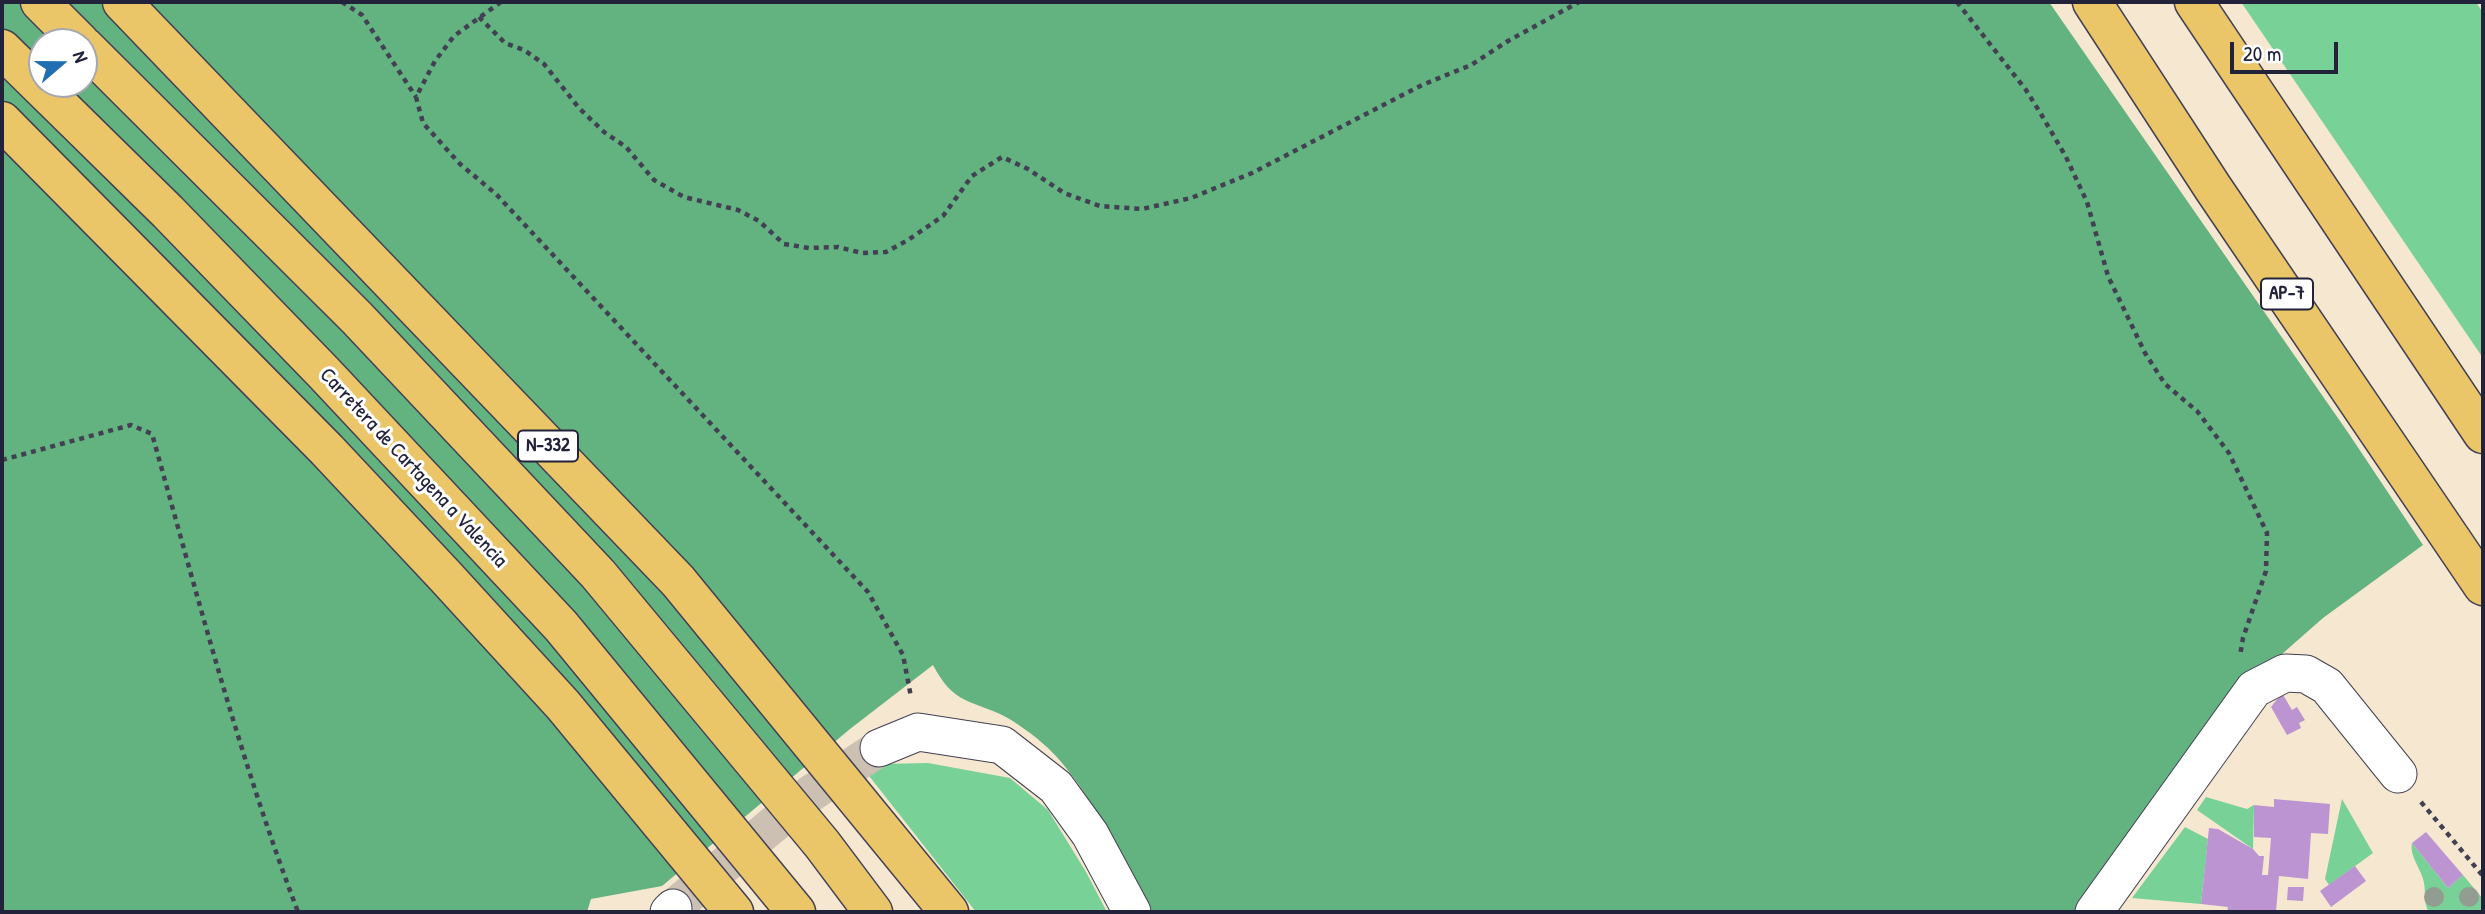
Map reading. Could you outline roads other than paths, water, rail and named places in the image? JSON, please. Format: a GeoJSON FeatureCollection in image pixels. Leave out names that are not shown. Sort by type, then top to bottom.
{"type":"FeatureCollection","features":[{"type":"Feature","properties":{"kind":"highway"},"geometry":{"type":"LineString","coordinates":[[40,2],[66,28]]}},
{"type":"Feature","properties":{"kind":"highway","name":"N-332"},"geometry":{"type":"LineString","coordinates":[[122,2],[678,581],[949,912]]}},
{"type":"Feature","properties":{"kind":"highway","name":"AP-7"},"geometry":{"type":"LineString","coordinates":[[2092,2],[2213,188],[2483,586]]}},
{"type":"Feature","properties":{"kind":"highway"},"geometry":{"type":"LineString","coordinates":[[2194,2],[2483,434]]}},
{"type":"Feature","properties":{"kind":"highway","name":"Carretera de Cartagena a Valencia"},"geometry":{"type":"LineString","coordinates":[[2,49],[169,212],[343,392],[561,625],[796,912]]}},
{"type":"Feature","properties":{"kind":"highway","name":"N-332"},"geometry":{"type":"LineString","coordinates":[[98,60],[357,318],[598,574],[822,844],[873,912]]}},
{"type":"Feature","properties":{"kind":"highway"},"geometry":{"type":"LineString","coordinates":[[2,121],[327,450],[446,577],[563,705],[734,912]]}},
{"type":"Feature","properties":{"kind":"street"},"geometry":{"type":"LineString","coordinates":[[2094,912],[2254,689],[2285,673],[2306,674],[2327,687],[2398,774]]}},
{"type":"Feature","properties":{"kind":"street"},"geometry":{"type":"LineString","coordinates":[[879,748],[918,732],[1002,745],[1056,787],[1090,834],[1132,912]]}},
{"type":"Feature","properties":{"kind":"tunnel"},"geometry":{"type":"LineString","coordinates":[[673,908],[810,794],[879,748]]}}]}
